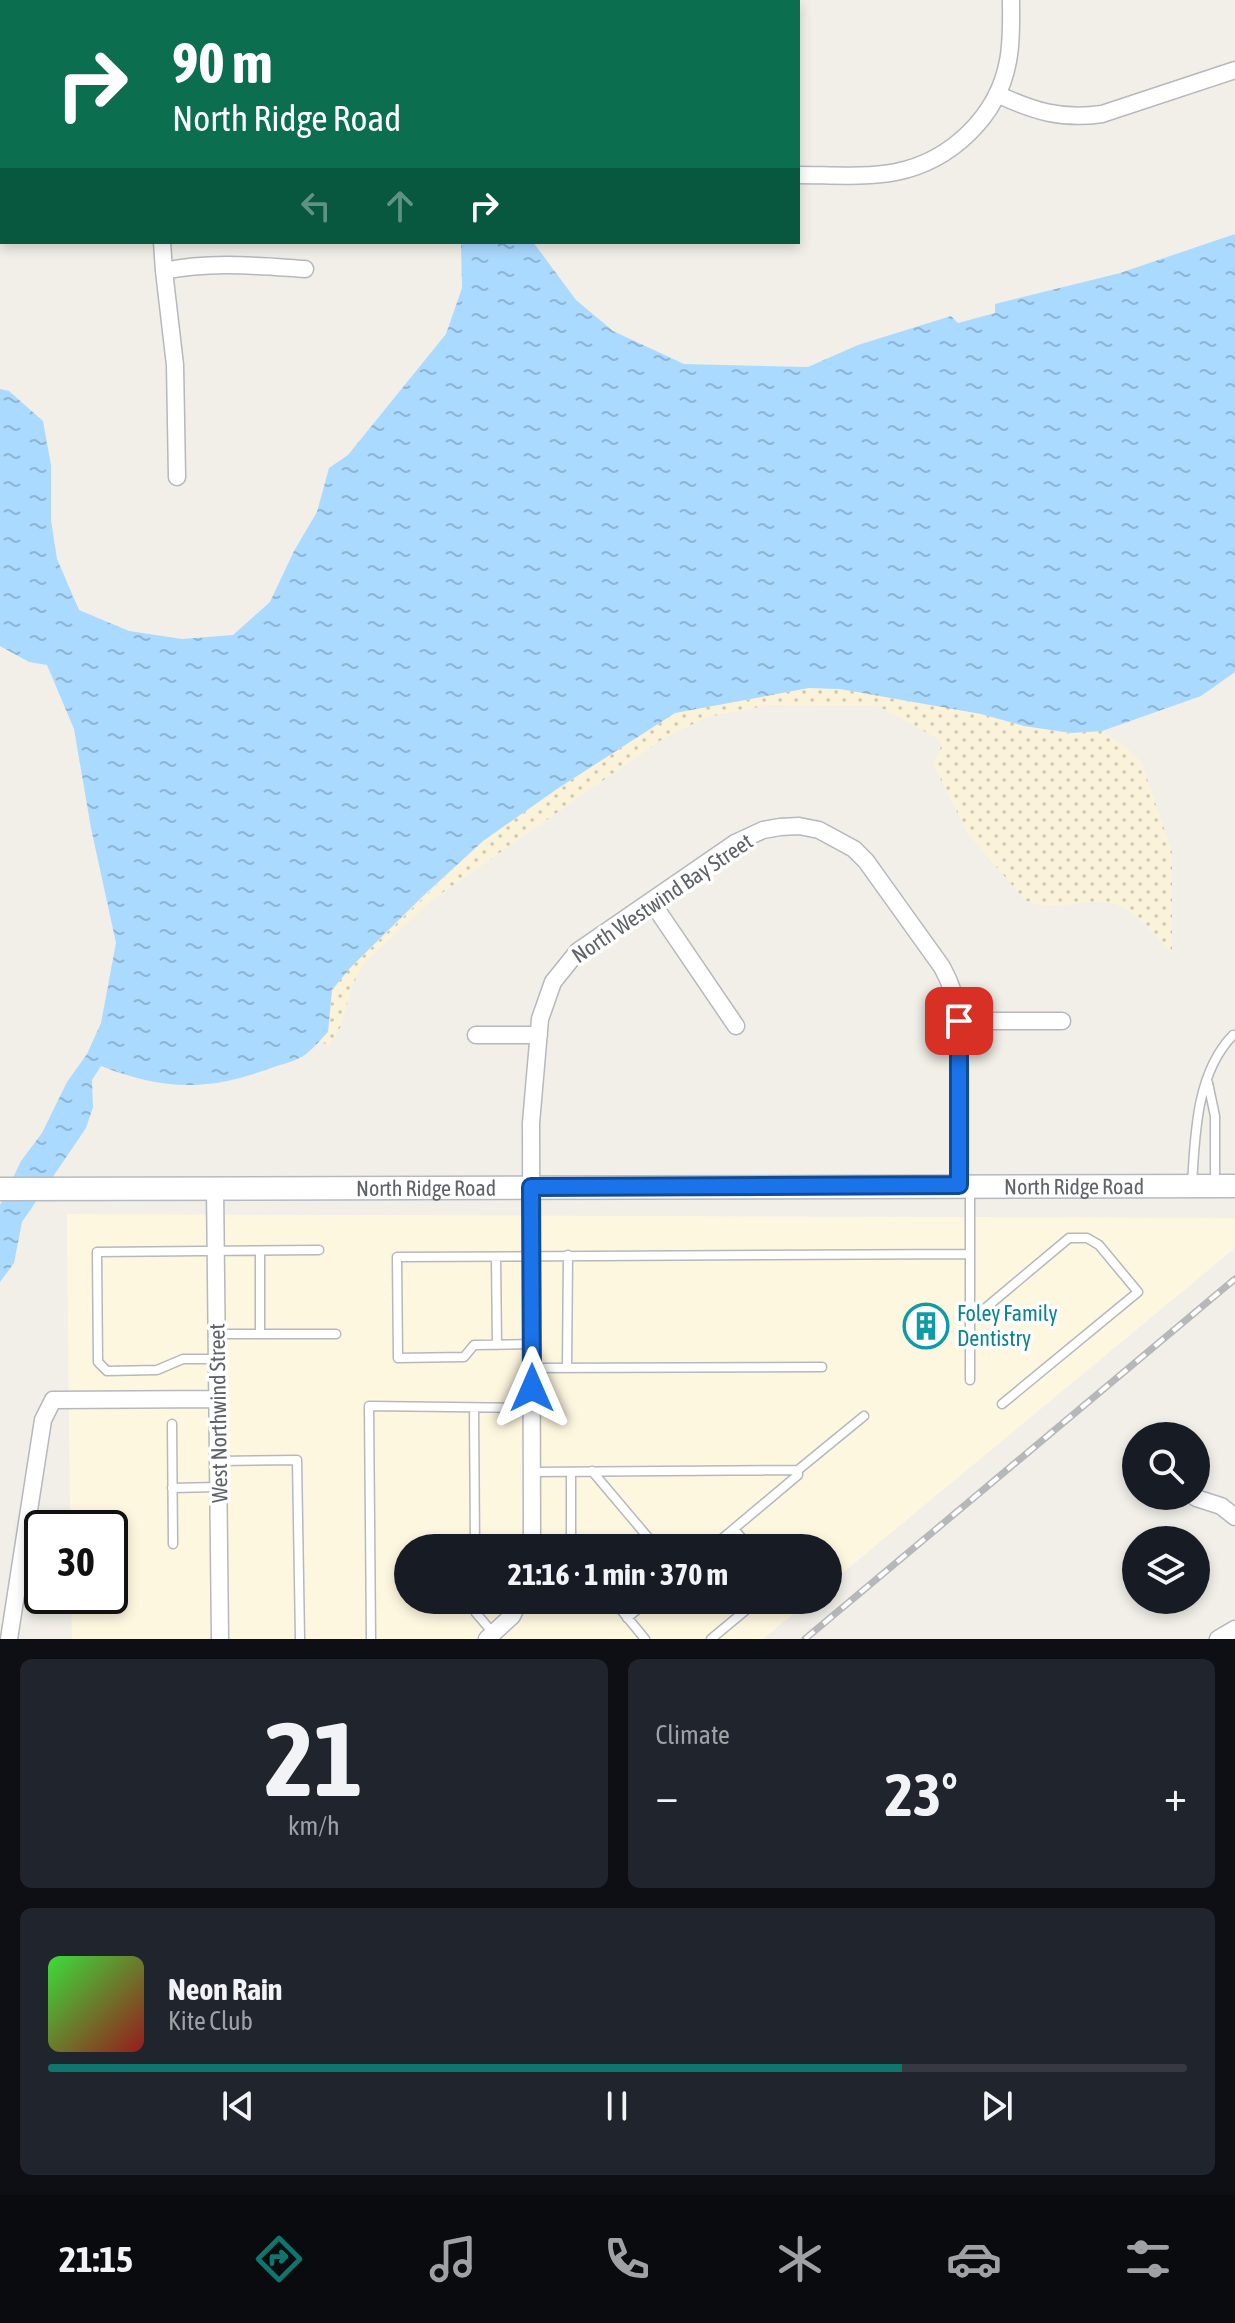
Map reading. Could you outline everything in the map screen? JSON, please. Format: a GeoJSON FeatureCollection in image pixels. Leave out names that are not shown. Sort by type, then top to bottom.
{"type":"FeatureCollection","features":[{"type":"Feature","properties":{"kind":"main road","name":"North Ridge Road"},"geometry":{"type":"LineString","coordinates":[[0,1189],[1225,1186]]}},
{"type":"Feature","properties":{"kind":"street"},"geometry":{"type":"LineString","coordinates":[[800,175],[879,174],[922,164],[954,146],[973,130],[997,94],[1008,63],[1011,0]]}},
{"type":"Feature","properties":{"kind":"street"},"geometry":{"type":"LineString","coordinates":[[997,94],[1038,112],[1059,117],[1081,117],[1102,114],[1235,70]]}},
{"type":"Feature","properties":{"kind":"street"},"geometry":{"type":"LineString","coordinates":[[162,244],[174,351],[177,477]]}},
{"type":"Feature","properties":{"kind":"street"},"geometry":{"type":"LineString","coordinates":[[164,271],[187,266],[242,264],[305,269]]}},
{"type":"Feature","properties":{"kind":"street","name":"North Westwind Bay Street"},"geometry":{"type":"LineString","coordinates":[[532,1534],[531,1123],[545,1001],[553,982],[578,951],[747,836],[780,827],[799,826],[837,837],[866,861],[942,967],[957,1001],[964,1185]]}},
{"type":"Feature","properties":{"kind":"street"},"geometry":{"type":"LineString","coordinates":[[651,901],[736,1026]]}},
{"type":"Feature","properties":{"kind":"street"},"geometry":{"type":"LineString","coordinates":[[959,1021],[1062,1021]]}},
{"type":"Feature","properties":{"kind":"street"},"geometry":{"type":"LineString","coordinates":[[476,1035],[539,1035]]}},
{"type":"Feature","properties":{"kind":"street","name":"West Northwind Street"},"geometry":{"type":"LineString","coordinates":[[215,1187],[220,1639]]}},
{"type":"Feature","properties":{"kind":"street"},"geometry":{"type":"LineString","coordinates":[[9,1639],[43,1420],[53,1400],[218,1399]]}},
{"type":"Feature","properties":{"kind":"street"},"geometry":{"type":"LineString","coordinates":[[1210,1502],[1221,1506],[1235,1517]]}},
{"type":"Feature","properties":{"kind":"street"},"geometry":{"type":"LineString","coordinates":[[491,1636],[513,1614]]}},
{"type":"Feature","properties":{"kind":"street"},"geometry":{"type":"LineString","coordinates":[[1218,1639],[1235,1629]]}},
{"type":"Feature","properties":{"kind":"lane"},"geometry":{"type":"LineString","coordinates":[[1192,1186],[1196,1117],[1214,1058],[1233,1035]]}},
{"type":"Feature","properties":{"kind":"lane"},"geometry":{"type":"LineString","coordinates":[[1208,1081],[1225,1186]]}},
{"type":"Feature","properties":{"kind":"lane"},"geometry":{"type":"LineString","coordinates":[[1196,1128],[1215,1127]]}},
{"type":"Feature","properties":{"kind":"lane"},"geometry":{"type":"LineString","coordinates":[[964,1185],[970,1254],[970,1380]]}},
{"type":"Feature","properties":{"kind":"lane"},"geometry":{"type":"LineString","coordinates":[[970,1321],[1069,1238],[1087,1238],[1099,1245],[1138,1292],[1002,1404]]}},
{"type":"Feature","properties":{"kind":"lane"},"geometry":{"type":"LineString","coordinates":[[217,1359],[183,1359],[157,1370],[107,1371],[98,1362],[97,1252],[319,1250]]}},
{"type":"Feature","properties":{"kind":"lane"},"geometry":{"type":"LineString","coordinates":[[260,1251],[260,1334]]}},
{"type":"Feature","properties":{"kind":"lane"},"geometry":{"type":"LineString","coordinates":[[532,1344],[474,1345],[464,1357],[398,1358],[397,1257],[970,1254]]}},
{"type":"Feature","properties":{"kind":"lane"},"geometry":{"type":"LineString","coordinates":[[567,1368],[568,1255]]}},
{"type":"Feature","properties":{"kind":"lane"},"geometry":{"type":"LineString","coordinates":[[496,1257],[497,1345]]}},
{"type":"Feature","properties":{"kind":"lane"},"geometry":{"type":"LineString","coordinates":[[217,1334],[336,1334]]}},
{"type":"Feature","properties":{"kind":"lane"},"geometry":{"type":"LineString","coordinates":[[532,1368],[822,1367]]}},
{"type":"Feature","properties":{"kind":"lane"},"geometry":{"type":"LineString","coordinates":[[371,1639],[369,1406],[532,1408]]}},
{"type":"Feature","properties":{"kind":"lane"},"geometry":{"type":"LineString","coordinates":[[474,1408],[475,1534]]}},
{"type":"Feature","properties":{"kind":"lane"},"geometry":{"type":"LineString","coordinates":[[532,1472],[798,1470],[864,1416]]}},
{"type":"Feature","properties":{"kind":"lane"},"geometry":{"type":"LineString","coordinates":[[172,1424],[173,1544]]}},
{"type":"Feature","properties":{"kind":"lane"},"geometry":{"type":"LineString","coordinates":[[218,1461],[297,1460],[300,1639]]}},
{"type":"Feature","properties":{"kind":"lane"},"geometry":{"type":"LineString","coordinates":[[728,1534],[798,1475],[798,1470]]}},
{"type":"Feature","properties":{"kind":"lane"},"geometry":{"type":"LineString","coordinates":[[592,1471],[645,1534]]}},
{"type":"Feature","properties":{"kind":"lane"},"geometry":{"type":"LineString","coordinates":[[571,1472],[571,1534]]}},
{"type":"Feature","properties":{"kind":"lane"},"geometry":{"type":"LineString","coordinates":[[172,1488],[219,1487]]}},
{"type":"Feature","properties":{"kind":"lane"},"geometry":{"type":"LineString","coordinates":[[734,1529],[738,1534]]}},
{"type":"Feature","properties":{"kind":"lane"},"geometry":{"type":"LineString","coordinates":[[477,1614],[491,1636]]}},
{"type":"Feature","properties":{"kind":"lane"},"geometry":{"type":"LineString","coordinates":[[624,1614],[645,1639]]}},
{"type":"Feature","properties":{"kind":"lane"},"geometry":{"type":"LineString","coordinates":[[627,1618],[632,1614]]}},
{"type":"Feature","properties":{"kind":"lane"},"geometry":{"type":"LineString","coordinates":[[711,1639],[741,1614]]}},
{"type":"Feature","properties":{"kind":"shaded area"},"geometry":{"type":"Polygon","coordinates":[[[67,1214],[1235,1218],[1235,1248],[842,1573],[842,1534],[394,1534],[394,1614],[793,1614],[763,1639],[72,1639],[71,1614],[128,1614],[128,1510],[70,1510],[67,1214]]]}},
{"type":"Feature","properties":{"kind":"sand"},"geometry":{"type":"Polygon","coordinates":[[[809,688],[840,689],[1071,733],[1102,731],[1126,748],[1141,761],[1172,852],[1172,953],[1141,920],[1120,906],[1097,902],[1048,906],[1025,900],[968,834],[933,764],[941,747],[940,740],[878,706],[769,705],[707,717],[661,740],[432,900],[363,964],[351,989],[341,1026],[329,1047],[320,1040],[329,1032],[332,990],[350,968],[483,841],[675,713],[809,688]]]}},
{"type":"Feature","properties":{"kind":"water"},"geometry":{"type":"Polygon","coordinates":[[[1235,234],[1235,672],[1201,696],[1102,731],[1071,733],[1024,726],[981,714],[840,689],[809,688],[675,713],[483,841],[423,896],[332,990],[328,1032],[302,1056],[248,1076],[186,1085],[145,1080],[101,1066],[92,1080],[93,1107],[86,1128],[22,1222],[14,1263],[0,1282],[0,1205],[21,1161],[42,1133],[101,1023],[116,943],[74,729],[47,665],[29,662],[0,646],[0,389],[9,391],[43,421],[51,465],[51,520],[57,559],[79,610],[129,631],[182,639],[233,635],[270,602],[317,512],[329,468],[348,455],[446,334],[462,288],[461,244],[534,244],[576,300],[613,331],[684,364],[808,367],[858,345],[951,316],[958,323],[995,313],[995,304],[1120,273],[1235,234]]]}},
{"type":"Feature","properties":{"kind":"railway"},"geometry":{"type":"LineString","coordinates":[[805,1639],[1235,1279]]}},
{"type":"Feature","properties":{"kind":"place","name":"Foley Family Dentistry"},"geometry":{"type":"Point","coordinates":[926,1326]}},
{"type":"Feature","properties":{"kind":"route"},"geometry":{"type":"LineString","coordinates":[[532,1388],[531,1187],[959,1185],[959,1021]]}}]}
